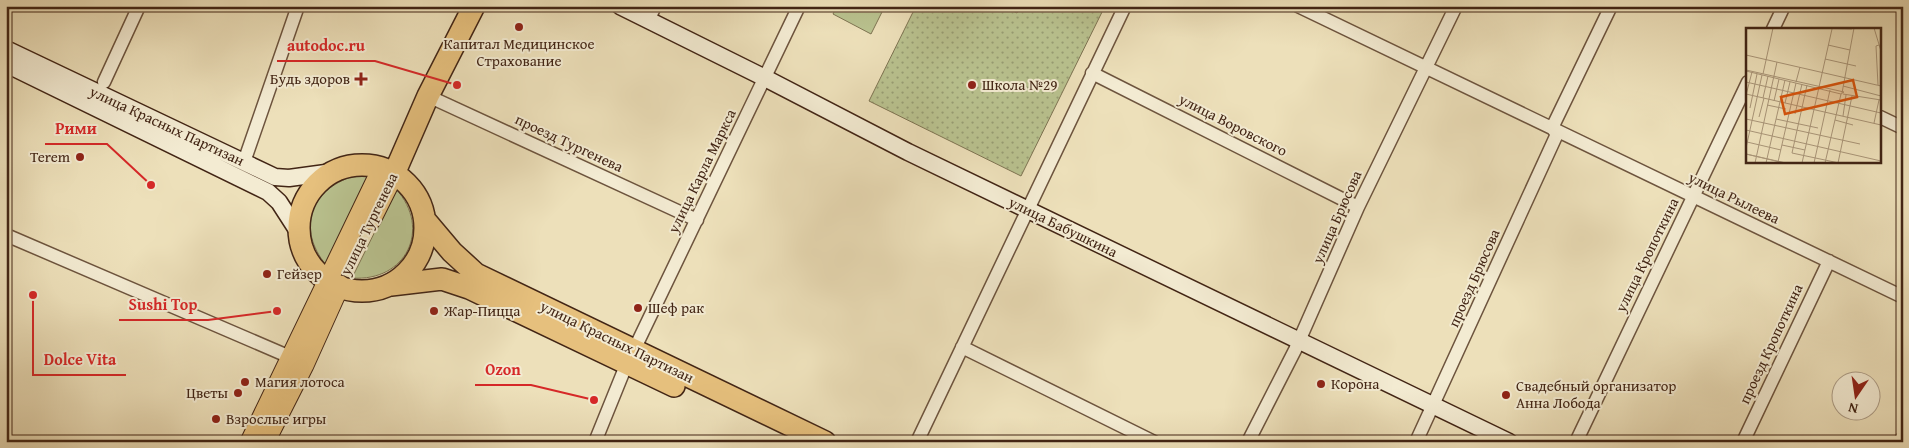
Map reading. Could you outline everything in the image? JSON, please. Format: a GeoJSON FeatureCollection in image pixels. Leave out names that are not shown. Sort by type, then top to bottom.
{"type":"FeatureCollection","features":[{"type":"Feature","properties":{"kind":"highway","name":"улица Тургенева"},"geometry":{"type":"LineString","coordinates":[[388,171],[397,133],[459,6]]}},
{"type":"Feature","properties":{"kind":"highway","name":"улица Тургенева"},"geometry":{"type":"LineString","coordinates":[[388,171],[474,6]]}},
{"type":"Feature","properties":{"kind":"highway"},"geometry":{"type":"LineString","coordinates":[[333,284],[320,276],[307,261],[298,234],[300,212],[309,193],[333,172],[354,166],[372,166],[388,171],[402,179],[415,194],[425,220],[425,236],[421,251],[414,264],[404,276],[391,285]]}},
{"type":"Feature","properties":{"kind":"highway","name":"улица Красных Партизан"},"geometry":{"type":"LineString","coordinates":[[425,220],[452,252],[476,274],[792,442]]}},
{"type":"Feature","properties":{"kind":"highway","name":"улица Красных Партизан"},"geometry":{"type":"LineString","coordinates":[[333,284],[356,292],[374,290],[391,285],[442,279],[468,288],[825,442]]}},
{"type":"Feature","properties":{"kind":"main road","name":"улица Тургенева"},"geometry":{"type":"LineString","coordinates":[[250,442],[290,357],[333,284],[388,171]]}},
{"type":"Feature","properties":{"kind":"main road","name":"улица Тургенева"},"geometry":{"type":"LineString","coordinates":[[265,442],[304,365],[333,284]]}},
{"type":"Feature","properties":{"kind":"street"},"geometry":{"type":"LineString","coordinates":[[104,82],[140,6]]}},
{"type":"Feature","properties":{"kind":"street"},"geometry":{"type":"LineString","coordinates":[[244,162],[298,6]]}},
{"type":"Feature","properties":{"kind":"street","name":"улица Бабушкина"},"geometry":{"type":"LineString","coordinates":[[620,6],[652,13],[765,78],[908,152],[1509,442]]}},
{"type":"Feature","properties":{"kind":"street","name":"улица Карла Маркса"},"geometry":{"type":"LineString","coordinates":[[595,442],[630,357],[799,6]]}},
{"type":"Feature","properties":{"kind":"street"},"geometry":{"type":"LineString","coordinates":[[917,442],[1125,6]]}},
{"type":"Feature","properties":{"kind":"street","name":"улица Рылеева"},"geometry":{"type":"LineString","coordinates":[[1298,6],[1312,9],[1426,68],[1903,297]]}},
{"type":"Feature","properties":{"kind":"street","name":"улица Брюсова"},"geometry":{"type":"LineString","coordinates":[[1248,442],[1299,341],[1358,207],[1456,6]]}},
{"type":"Feature","properties":{"kind":"street"},"geometry":{"type":"LineString","coordinates":[[1552,128],[1611,6]]}},
{"type":"Feature","properties":{"kind":"street"},"geometry":{"type":"LineString","coordinates":[[1773,28],[1784,6]]}},
{"type":"Feature","properties":{"kind":"street","name":"улица Красных Партизан"},"geometry":{"type":"LineString","coordinates":[[6,50],[276,177],[288,178],[333,172]]}},
{"type":"Feature","properties":{"kind":"street","name":"улица Красных Партизан"},"geometry":{"type":"LineString","coordinates":[[6,64],[268,192],[279,202],[298,234]]}},
{"type":"Feature","properties":{"kind":"street","name":"улица Воровского"},"geometry":{"type":"LineString","coordinates":[[1092,73],[1358,207]]}},
{"type":"Feature","properties":{"kind":"street","name":"улица Кропоткина"},"geometry":{"type":"LineString","coordinates":[[1576,442],[1746,86]]}},
{"type":"Feature","properties":{"kind":"street","name":"проезд Тургенева"},"geometry":{"type":"LineString","coordinates":[[428,96],[697,220]]}},
{"type":"Feature","properties":{"kind":"street"},"geometry":{"type":"LineString","coordinates":[[1882,119],[1903,128]]}},
{"type":"Feature","properties":{"kind":"street","name":"проезд Брюсова"},"geometry":{"type":"LineString","coordinates":[[1416,442],[1557,134],[1552,128]]}},
{"type":"Feature","properties":{"kind":"street"},"geometry":{"type":"LineString","coordinates":[[6,235],[290,357]]}},
{"type":"Feature","properties":{"kind":"street","name":"проезд Кропоткина"},"geometry":{"type":"LineString","coordinates":[[1743,442],[1829,261]]}},
{"type":"Feature","properties":{"kind":"street"},"geometry":{"type":"LineString","coordinates":[[962,348],[1154,442]]}},
{"type":"Feature","properties":{"kind":"street"},"geometry":{"type":"LineString","coordinates":[[1900,442],[1903,437]]}},
{"type":"Feature","properties":{"kind":"green space"},"geometry":{"type":"Polygon","coordinates":[[[837,6],[885,6],[871,34],[833,14],[837,6]]]}},
{"type":"Feature","properties":{"kind":"green space","name":"Школа №29"},"geometry":{"type":"Polygon","coordinates":[[[916,6],[939,6],[942,8],[943,6],[1003,6],[1017,13],[1021,6],[1105,6],[1021,176],[869,101],[916,6]]]}},
{"type":"Feature","properties":{"kind":"green space"},"geometry":{"type":"Polygon","coordinates":[[[354,176],[368,176],[326,265],[317,251],[312,238],[310,225],[312,212],[318,201],[327,191],[339,182],[354,176]]]}},
{"type":"Feature","properties":{"kind":"green space"},"geometry":{"type":"Polygon","coordinates":[[[396,189],[407,204],[412,220],[412,236],[408,250],[399,262],[387,271],[371,277],[352,278],[396,189]]]}},
{"type":"Feature","properties":{"kind":"place","name":"Капитал Медицинское Страхование"},"geometry":{"type":"Point","coordinates":[519,27]}},
{"type":"Feature","properties":{"kind":"place","name":"Будь здоров"},"geometry":{"type":"Point","coordinates":[361,79]}},
{"type":"Feature","properties":{"kind":"place","name":"autodoc.ru"},"geometry":{"type":"Point","coordinates":[457,85]}},
{"type":"Feature","properties":{"kind":"place","name":"Школа №29"},"geometry":{"type":"Point","coordinates":[972,85]}},
{"type":"Feature","properties":{"kind":"place","name":"Terem"},"geometry":{"type":"Point","coordinates":[80,157]}},
{"type":"Feature","properties":{"kind":"place","name":"Рими"},"geometry":{"type":"Point","coordinates":[151,185]}},
{"type":"Feature","properties":{"kind":"place","name":"Гейзер"},"geometry":{"type":"Point","coordinates":[267,274]}},
{"type":"Feature","properties":{"kind":"place","name":"Dolce Vita"},"geometry":{"type":"Point","coordinates":[33,295]}},
{"type":"Feature","properties":{"kind":"place","name":"Шеф рак"},"geometry":{"type":"Point","coordinates":[638,308]}},
{"type":"Feature","properties":{"kind":"place","name":"Sushi Top"},"geometry":{"type":"Point","coordinates":[277,311]}},
{"type":"Feature","properties":{"kind":"place","name":"Жар-Пицца"},"geometry":{"type":"Point","coordinates":[434,311]}},
{"type":"Feature","properties":{"kind":"place","name":"Магия лотоса"},"geometry":{"type":"Point","coordinates":[245,382]}},
{"type":"Feature","properties":{"kind":"place","name":"Корона"},"geometry":{"type":"Point","coordinates":[1321,384]}},
{"type":"Feature","properties":{"kind":"place","name":"Цветы"},"geometry":{"type":"Point","coordinates":[238,393]}},
{"type":"Feature","properties":{"kind":"place","name":"Свадебный организатор Анна Лобода"},"geometry":{"type":"Point","coordinates":[1506,395]}},
{"type":"Feature","properties":{"kind":"place","name":"Ozon"},"geometry":{"type":"Point","coordinates":[594,400]}},
{"type":"Feature","properties":{"kind":"place","name":"Взрослые игры"},"geometry":{"type":"Point","coordinates":[216,419]}}]}
